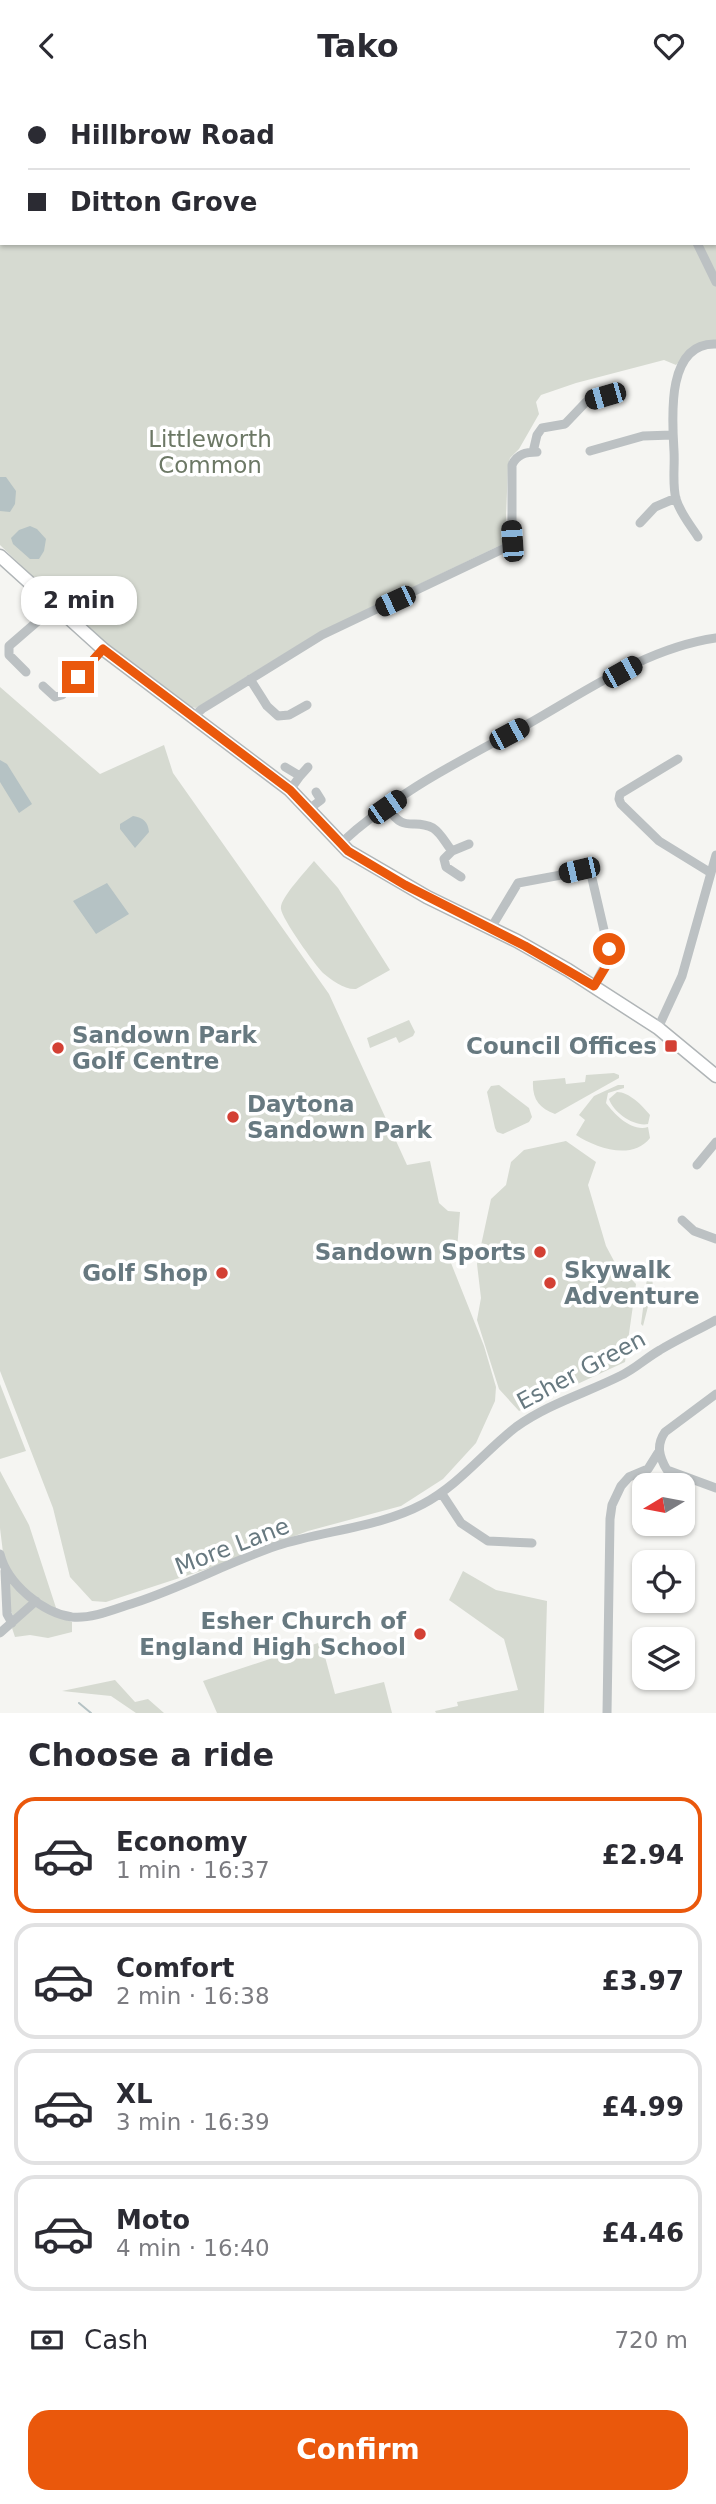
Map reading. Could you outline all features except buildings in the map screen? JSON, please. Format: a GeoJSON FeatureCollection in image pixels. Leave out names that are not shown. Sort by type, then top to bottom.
{"type":"FeatureCollection","features":[{"type":"Feature","properties":{"kind":"main road"},"geometry":{"type":"LineString","coordinates":[[0,556],[103,649],[290,790],[340,844],[383,873],[491,928],[594,986],[658,1028],[716,1076]]}},
{"type":"Feature","properties":{"kind":"main road"},"geometry":{"type":"LineString","coordinates":[[696,1058],[716,1069]]}},
{"type":"Feature","properties":{"kind":"street"},"geometry":{"type":"LineString","coordinates":[[698,245],[716,282]]}},
{"type":"Feature","properties":{"kind":"street"},"geometry":{"type":"LineString","coordinates":[[698,537],[676,498],[671,415],[674,393],[687,356],[698,346],[716,344]]}},
{"type":"Feature","properties":{"kind":"street"},"geometry":{"type":"LineString","coordinates":[[194,716],[322,635],[509,546],[512,541],[512,465],[516,457],[535,452],[537,435],[542,428],[565,423],[586,402],[610,394]]}},
{"type":"Feature","properties":{"kind":"street"},"geometry":{"type":"LineString","coordinates":[[590,451],[643,436],[672,435]]}},
{"type":"Feature","properties":{"kind":"street"},"geometry":{"type":"LineString","coordinates":[[639,523],[659,504],[676,498]]}},
{"type":"Feature","properties":{"kind":"street"},"geometry":{"type":"LineString","coordinates":[[26,672],[9,655],[9,646],[54,607]]}},
{"type":"Feature","properties":{"kind":"street"},"geometry":{"type":"LineString","coordinates":[[340,844],[387,807],[475,753],[646,659],[688,642],[716,638]]}},
{"type":"Feature","properties":{"kind":"street"},"geometry":{"type":"LineString","coordinates":[[43,686],[55,697],[62,695],[103,649]]}},
{"type":"Feature","properties":{"kind":"street"},"geometry":{"type":"LineString","coordinates":[[250,679],[272,713],[284,717],[300,705]]}},
{"type":"Feature","properties":{"kind":"street"},"geometry":{"type":"LineString","coordinates":[[678,759],[620,794],[619,799],[659,841],[711,873]]}},
{"type":"Feature","properties":{"kind":"street"},"geometry":{"type":"LineString","coordinates":[[285,767],[300,776]]}},
{"type":"Feature","properties":{"kind":"street"},"geometry":{"type":"LineString","coordinates":[[290,790],[308,767]]}},
{"type":"Feature","properties":{"kind":"street"},"geometry":{"type":"LineString","coordinates":[[309,809],[321,800],[316,792]]}},
{"type":"Feature","properties":{"kind":"street"},"geometry":{"type":"LineString","coordinates":[[387,807],[395,818],[405,824],[426,825],[442,831],[452,851]]}},
{"type":"Feature","properties":{"kind":"street"},"geometry":{"type":"LineString","coordinates":[[461,877],[443,863],[452,851],[469,844]]}},
{"type":"Feature","properties":{"kind":"street"},"geometry":{"type":"LineString","coordinates":[[658,1028],[682,976],[716,855]]}},
{"type":"Feature","properties":{"kind":"street"},"geometry":{"type":"LineString","coordinates":[[491,928],[518,883],[588,870],[598,900],[610,956],[594,986]]}},
{"type":"Feature","properties":{"kind":"street"},"geometry":{"type":"LineString","coordinates":[[697,1165],[716,1142]]}},
{"type":"Feature","properties":{"kind":"street"},"geometry":{"type":"LineString","coordinates":[[682,1220],[694,1231],[716,1239]]}},
{"type":"Feature","properties":{"kind":"street","name":"Esher Green"},"geometry":{"type":"LineString","coordinates":[[442,1494],[480,1458],[531,1418],[624,1374],[660,1350],[716,1320]]}},
{"type":"Feature","properties":{"kind":"street"},"geometry":{"type":"LineString","coordinates":[[648,1469],[658,1453],[665,1431],[716,1394]]}},
{"type":"Feature","properties":{"kind":"street"},"geometry":{"type":"LineString","coordinates":[[658,1453],[667,1470]]}},
{"type":"Feature","properties":{"kind":"street"},"geometry":{"type":"LineString","coordinates":[[607,1713],[611,1512],[621,1486],[629,1477],[648,1469],[667,1470],[716,1488]]}},
{"type":"Feature","properties":{"kind":"street"},"geometry":{"type":"LineString","coordinates":[[442,1494],[461,1523],[488,1541],[532,1543]]}},
{"type":"Feature","properties":{"kind":"street","name":"More Lane"},"geometry":{"type":"LineString","coordinates":[[0,1554],[5,1571],[36,1601],[62,1614],[83,1617],[166,1593],[277,1546],[402,1514],[442,1494]]}},
{"type":"Feature","properties":{"kind":"street"},"geometry":{"type":"LineString","coordinates":[[5,1571],[7,1614],[12,1623]]}},
{"type":"Feature","properties":{"kind":"street"},"geometry":{"type":"LineString","coordinates":[[0,1633],[36,1601]]}},
{"type":"Feature","properties":{"kind":"green space","name":"Littleworth Common"},"geometry":{"type":"Polygon","coordinates":[[[0,245],[716,245],[716,344],[685,355],[676,365],[664,360],[541,395],[536,402],[539,414],[519,449],[510,458],[508,466],[505,543],[318,633],[196,708],[85,627],[0,545],[0,245]]]}},
{"type":"Feature","properties":{"kind":"green space"},"geometry":{"type":"Polygon","coordinates":[[[0,687],[100,774],[164,745],[173,773],[329,994],[407,1165],[430,1161],[439,1203],[448,1211],[460,1212],[456,1262],[451,1263],[484,1346],[496,1387],[495,1401],[476,1443],[443,1479],[401,1506],[308,1531],[213,1567],[106,1602],[92,1601],[70,1577],[53,1508],[0,1371],[0,687]]]}},
{"type":"Feature","properties":{"kind":"green space"},"geometry":{"type":"Polygon","coordinates":[[[314,861],[338,888],[390,970],[356,989],[343,986],[323,973],[306,952],[281,909],[289,892],[314,861]]]}},
{"type":"Feature","properties":{"kind":"green space"},"geometry":{"type":"Polygon","coordinates":[[[409,1020],[415,1032],[413,1036],[399,1043],[396,1037],[370,1048],[367,1038],[409,1020]]]}},
{"type":"Feature","properties":{"kind":"green space"},"geometry":{"type":"Polygon","coordinates":[[[586,1075],[619,1075],[619,1078],[555,1114],[541,1106],[535,1098],[533,1081],[565,1078],[566,1084],[585,1082],[586,1075]]]}},
{"type":"Feature","properties":{"kind":"green space"},"geometry":{"type":"Polygon","coordinates":[[[499,1085],[529,1108],[532,1117],[529,1122],[503,1134],[495,1128],[487,1092],[491,1086],[499,1085]]]}},
{"type":"Feature","properties":{"kind":"green space"},"geometry":{"type":"Polygon","coordinates":[[[624,1085],[624,1088],[608,1093],[606,1103],[630,1125],[648,1127],[650,1138],[634,1149],[624,1151],[603,1148],[576,1135],[585,1120],[579,1115],[594,1096],[624,1085]]]}},
{"type":"Feature","properties":{"kind":"green space"},"geometry":{"type":"Polygon","coordinates":[[[617,1092],[631,1097],[643,1107],[650,1115],[648,1124],[631,1121],[615,1109],[609,1099],[617,1092]]]}},
{"type":"Feature","properties":{"kind":"green space"},"geometry":{"type":"Polygon","coordinates":[[[566,1141],[596,1162],[588,1185],[606,1246],[614,1261],[636,1284],[625,1362],[519,1411],[499,1389],[477,1320],[481,1298],[477,1264],[491,1199],[506,1185],[511,1162],[524,1150],[566,1141]]]}},
{"type":"Feature","properties":{"kind":"green space"},"geometry":{"type":"Polygon","coordinates":[[[650,1255],[653,1287],[643,1326],[641,1324],[650,1255]]]}},
{"type":"Feature","properties":{"kind":"green space"},"geometry":{"type":"Polygon","coordinates":[[[0,1384],[26,1451],[0,1459],[0,1384]]]}},
{"type":"Feature","properties":{"kind":"green space"},"geometry":{"type":"Polygon","coordinates":[[[0,1471],[29,1525],[59,1617],[72,1622],[72,1632],[48,1638],[30,1635],[15,1637],[12,1628],[17,1622],[10,1610],[0,1528],[0,1471]]]}},
{"type":"Feature","properties":{"kind":"green space"},"geometry":{"type":"Polygon","coordinates":[[[463,1571],[496,1590],[547,1601],[544,1713],[436,1713],[435,1711],[458,1706],[457,1702],[518,1690],[504,1639],[449,1600],[463,1571]]]}},
{"type":"Feature","properties":{"kind":"green space"},"geometry":{"type":"Polygon","coordinates":[[[321,1642],[335,1694],[384,1682],[392,1713],[217,1713],[203,1681],[321,1642]]]}},
{"type":"Feature","properties":{"kind":"green space"},"geometry":{"type":"Polygon","coordinates":[[[115,1680],[135,1702],[148,1699],[164,1713],[136,1713],[111,1696],[62,1691],[115,1680]]]}},
{"type":"Feature","properties":{"kind":"shaded area"},"geometry":{"type":"Polygon","coordinates":[[[0,477],[6,477],[16,491],[15,504],[10,512],[0,511],[0,477]]]}},
{"type":"Feature","properties":{"kind":"shaded area"},"geometry":{"type":"Polygon","coordinates":[[[30,526],[46,539],[39,559],[30,559],[13,544],[11,538],[19,530],[30,526]]]}},
{"type":"Feature","properties":{"kind":"shaded area"},"geometry":{"type":"Polygon","coordinates":[[[0,760],[7,764],[32,804],[19,813],[0,782],[0,760]]]}},
{"type":"Feature","properties":{"kind":"shaded area"},"geometry":{"type":"Polygon","coordinates":[[[133,816],[144,821],[149,832],[135,848],[120,829],[120,824],[133,816]]]}},
{"type":"Feature","properties":{"kind":"shaded area"},"geometry":{"type":"Polygon","coordinates":[[[107,883],[129,914],[96,934],[73,901],[107,883]]]}},
{"type":"Feature","properties":{"kind":"waterway"},"geometry":{"type":"LineString","coordinates":[[79,1703],[91,1713]]}},
{"type":"Feature","properties":{"kind":"place","name":"Council Offices"},"geometry":{"type":"Point","coordinates":[671,1046]}},
{"type":"Feature","properties":{"kind":"place","name":"Sandown Park Golf Centre"},"geometry":{"type":"Point","coordinates":[58,1048]}},
{"type":"Feature","properties":{"kind":"place","name":"Daytona Sandown Park"},"geometry":{"type":"Point","coordinates":[233,1117]}},
{"type":"Feature","properties":{"kind":"place","name":"Sandown Sports"},"geometry":{"type":"Point","coordinates":[540,1252]}},
{"type":"Feature","properties":{"kind":"place","name":"Golf Shop"},"geometry":{"type":"Point","coordinates":[222,1273]}},
{"type":"Feature","properties":{"kind":"place","name":"Skywalk Adventure"},"geometry":{"type":"Point","coordinates":[550,1283]}},
{"type":"Feature","properties":{"kind":"place","name":"Esher Church of England High School"},"geometry":{"type":"Point","coordinates":[420,1634]}},
{"type":"Feature","properties":{"kind":"route"},"geometry":{"type":"LineString","coordinates":[[78,677],[103,649],[290,790],[348,851],[383,873],[525,946],[594,986],[608,963],[609,949]]}}]}
